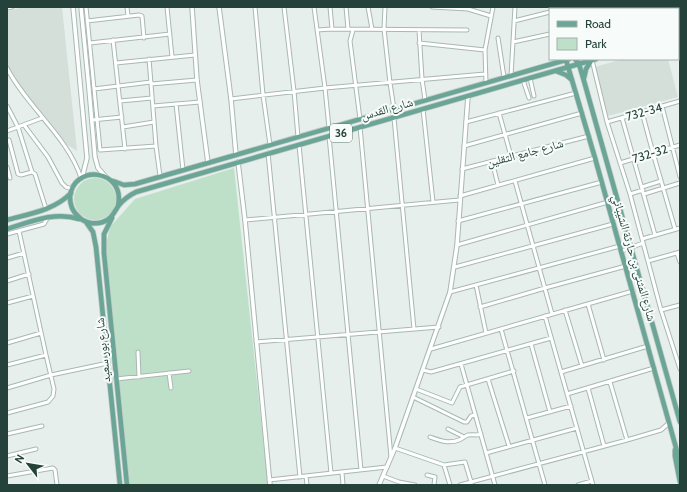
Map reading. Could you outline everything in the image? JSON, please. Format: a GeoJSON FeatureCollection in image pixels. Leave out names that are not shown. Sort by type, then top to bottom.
{"type":"FeatureCollection","features":[{"type":"Feature","properties":{"kind":"main road","name":"شارع القدس"},"geometry":{"type":"LineString","coordinates":[[112,181],[121,184],[131,184],[563,60]]}},
{"type":"Feature","properties":{"kind":"main road","name":"شارع المثنى بن حارثة الشيباني"},"geometry":{"type":"LineString","coordinates":[[568,60],[568,67],[596,158],[680,462]]}},
{"type":"Feature","properties":{"kind":"main road","name":"شارع المثنى بن حارثة الشيباني"},"geometry":{"type":"LineString","coordinates":[[576,60],[579,64],[631,248],[678,405],[680,422]]}},
{"type":"Feature","properties":{"kind":"main road","name":"شارع القدس"},"geometry":{"type":"LineString","coordinates":[[118,206],[126,198],[136,192],[593,60]]}},
{"type":"Feature","properties":{"kind":"main road"},"geometry":{"type":"LineString","coordinates":[[584,81],[586,69],[593,60]]}},
{"type":"Feature","properties":{"kind":"main road"},"geometry":{"type":"LineString","coordinates":[[555,71],[566,75],[572,80]]}},
{"type":"Feature","properties":{"kind":"main road"},"geometry":{"type":"LineString","coordinates":[[376,114],[378,122]]}},
{"type":"Feature","properties":{"kind":"main road"},"geometry":{"type":"LineString","coordinates":[[287,148],[286,144],[289,139]]}},
{"type":"Feature","properties":{"kind":"main road"},"geometry":{"type":"LineString","coordinates":[[281,142],[287,148]]}},
{"type":"Feature","properties":{"kind":"main road"},"geometry":{"type":"LineString","coordinates":[[7,220],[46,209],[61,202],[82,178],[92,174],[106,177],[112,181],[118,190],[118,206],[113,215],[103,222],[91,223],[65,215],[48,217],[7,229]]}},
{"type":"Feature","properties":{"kind":"main road"},"geometry":{"type":"LineString","coordinates":[[72,191],[71,205],[73,211],[83,221]]}},
{"type":"Feature","properties":{"kind":"main road","name":"شارع بور سعيد"},"geometry":{"type":"LineString","coordinates":[[113,215],[106,229],[103,240],[127,485]]}},
{"type":"Feature","properties":{"kind":"main road","name":"شارع بور سعيد"},"geometry":{"type":"LineString","coordinates":[[83,221],[93,232],[96,242],[120,485]]}},
{"type":"Feature","properties":{"kind":"main road"},"geometry":{"type":"LineString","coordinates":[[106,343],[113,342]]}},
{"type":"Feature","properties":{"kind":"main road"},"geometry":{"type":"LineString","coordinates":[[675,444],[675,456],[680,482]]}},
{"type":"Feature","properties":{"kind":"street"},"geometry":{"type":"LineString","coordinates":[[7,8],[12,7]]}},
{"type":"Feature","properties":{"kind":"street"},"geometry":{"type":"LineString","coordinates":[[73,7],[87,158],[82,178]]}},
{"type":"Feature","properties":{"kind":"street"},"geometry":{"type":"LineString","coordinates":[[127,7],[128,16]]}},
{"type":"Feature","properties":{"kind":"street"},"geometry":{"type":"LineString","coordinates":[[167,7],[172,57]]}},
{"type":"Feature","properties":{"kind":"street"},"geometry":{"type":"LineString","coordinates":[[192,7],[197,80],[208,163]]}},
{"type":"Feature","properties":{"kind":"street"},"geometry":{"type":"LineString","coordinates":[[219,7],[232,98],[236,155]]}},
{"type":"Feature","properties":{"kind":"street"},"geometry":{"type":"LineString","coordinates":[[255,7],[262,95],[270,145]]}},
{"type":"Feature","properties":{"kind":"street"},"geometry":{"type":"LineString","coordinates":[[284,7],[298,137]]}},
{"type":"Feature","properties":{"kind":"street"},"geometry":{"type":"LineString","coordinates":[[314,7],[325,88],[328,128]]}},
{"type":"Feature","properties":{"kind":"street"},"geometry":{"type":"LineString","coordinates":[[330,7],[332,29]]}},
{"type":"Feature","properties":{"kind":"street"},"geometry":{"type":"LineString","coordinates":[[346,7],[348,29]]}},
{"type":"Feature","properties":{"kind":"street"},"geometry":{"type":"LineString","coordinates":[[368,7],[372,29]]}},
{"type":"Feature","properties":{"kind":"street"},"geometry":{"type":"LineString","coordinates":[[385,7],[384,29],[394,109]]}},
{"type":"Feature","properties":{"kind":"street"},"geometry":{"type":"LineString","coordinates":[[432,7],[468,9],[491,16]]}},
{"type":"Feature","properties":{"kind":"street"},"geometry":{"type":"LineString","coordinates":[[486,83],[485,50],[493,7]]}},
{"type":"Feature","properties":{"kind":"street"},"geometry":{"type":"LineString","coordinates":[[511,76],[515,7]]}},
{"type":"Feature","properties":{"kind":"street"},"geometry":{"type":"LineString","coordinates":[[106,177],[100,171],[95,162],[81,8],[86,8],[100,150],[156,146]]}},
{"type":"Feature","properties":{"kind":"street"},"geometry":{"type":"LineString","coordinates":[[514,21],[549,12]]}},
{"type":"Feature","properties":{"kind":"street"},"geometry":{"type":"LineString","coordinates":[[87,21],[139,15],[142,16],[144,38]]}},
{"type":"Feature","properties":{"kind":"street"},"geometry":{"type":"LineString","coordinates":[[317,30],[467,30]]}},
{"type":"Feature","properties":{"kind":"street"},"geometry":{"type":"LineString","coordinates":[[353,30],[350,41],[360,119]]}},
{"type":"Feature","properties":{"kind":"street"},"geometry":{"type":"LineString","coordinates":[[419,30],[425,100]]}},
{"type":"Feature","properties":{"kind":"street"},"geometry":{"type":"LineString","coordinates":[[90,43],[170,34]]}},
{"type":"Feature","properties":{"kind":"street"},"geometry":{"type":"LineString","coordinates":[[513,42],[549,34]]}},
{"type":"Feature","properties":{"kind":"street"},"geometry":{"type":"LineString","coordinates":[[498,38],[504,77]]}},
{"type":"Feature","properties":{"kind":"street"},"geometry":{"type":"LineString","coordinates":[[113,40],[126,149]]}},
{"type":"Feature","properties":{"kind":"street"},"geometry":{"type":"LineString","coordinates":[[419,44],[485,50]]}},
{"type":"Feature","properties":{"kind":"street"},"geometry":{"type":"LineString","coordinates":[[116,63],[195,56]]}},
{"type":"Feature","properties":{"kind":"street"},"geometry":{"type":"LineString","coordinates":[[149,59],[160,176]]}},
{"type":"Feature","properties":{"kind":"street"},"geometry":{"type":"LineString","coordinates":[[593,60],[607,122],[630,194],[661,310],[680,369]]}},
{"type":"Feature","properties":{"kind":"street"},"geometry":{"type":"LineString","coordinates":[[7,68],[14,81],[68,152],[82,178]]}},
{"type":"Feature","properties":{"kind":"street"},"geometry":{"type":"LineString","coordinates":[[232,98],[355,85],[485,74]]}},
{"type":"Feature","properties":{"kind":"street"},"geometry":{"type":"LineString","coordinates":[[530,78],[534,96]]}},
{"type":"Feature","properties":{"kind":"street"},"geometry":{"type":"LineString","coordinates":[[94,89],[197,80]]}},
{"type":"Feature","properties":{"kind":"street"},"geometry":{"type":"LineString","coordinates":[[523,80],[528,98]]}},
{"type":"Feature","properties":{"kind":"street"},"geometry":{"type":"LineString","coordinates":[[466,122],[576,93]]}},
{"type":"Feature","properties":{"kind":"street"},"geometry":{"type":"LineString","coordinates":[[379,485],[395,448],[439,327],[450,292],[457,245],[459,198],[468,96]]}},
{"type":"Feature","properties":{"kind":"street"},"geometry":{"type":"LineString","coordinates":[[120,101],[152,98]]}},
{"type":"Feature","properties":{"kind":"street","name":"732-34"},"geometry":{"type":"LineString","coordinates":[[607,122],[680,101]]}},
{"type":"Feature","properties":{"kind":"street"},"geometry":{"type":"LineString","coordinates":[[153,106],[200,102]]}},
{"type":"Feature","properties":{"kind":"street"},"geometry":{"type":"LineString","coordinates":[[176,104],[183,170]]}},
{"type":"Feature","properties":{"kind":"street"},"geometry":{"type":"LineString","coordinates":[[7,106],[18,127],[32,172],[35,174],[46,209]]}},
{"type":"Feature","properties":{"kind":"street"},"geometry":{"type":"LineString","coordinates":[[662,106],[680,177]]}},
{"type":"Feature","properties":{"kind":"street"},"geometry":{"type":"LineString","coordinates":[[424,109],[433,202]]}},
{"type":"Feature","properties":{"kind":"street"},"geometry":{"type":"LineString","coordinates":[[642,112],[675,229]]}},
{"type":"Feature","properties":{"kind":"street"},"geometry":{"type":"LineString","coordinates":[[499,113],[511,156]]}},
{"type":"Feature","properties":{"kind":"street"},"geometry":{"type":"LineString","coordinates":[[464,146],[582,113]]}},
{"type":"Feature","properties":{"kind":"street"},"geometry":{"type":"LineString","coordinates":[[84,121],[122,117]]}},
{"type":"Feature","properties":{"kind":"street"},"geometry":{"type":"LineString","coordinates":[[7,131],[42,118]]}},
{"type":"Feature","properties":{"kind":"street"},"geometry":{"type":"LineString","coordinates":[[394,118],[414,329]]}},
{"type":"Feature","properties":{"kind":"street"},"geometry":{"type":"LineString","coordinates":[[622,118],[655,235]]}},
{"type":"Feature","properties":{"kind":"street"},"geometry":{"type":"LineString","coordinates":[[123,127],[154,122]]}},
{"type":"Feature","properties":{"kind":"street"},"geometry":{"type":"LineString","coordinates":[[24,125],[48,158],[62,183],[72,191]]}},
{"type":"Feature","properties":{"kind":"street"},"geometry":{"type":"LineString","coordinates":[[360,127],[391,457]]}},
{"type":"Feature","properties":{"kind":"street"},"geometry":{"type":"LineString","coordinates":[[329,136],[361,470]]}},
{"type":"Feature","properties":{"kind":"street","name":"شارع جامع الثقلين"},"geometry":{"type":"LineString","coordinates":[[462,169],[589,136]]}},
{"type":"Feature","properties":{"kind":"street"},"geometry":{"type":"LineString","coordinates":[[9,140],[18,174],[21,175],[32,172]]}},
{"type":"Feature","properties":{"kind":"street"},"geometry":{"type":"LineString","coordinates":[[299,144],[331,473]]}},
{"type":"Feature","properties":{"kind":"street","name":"732-32"},"geometry":{"type":"LineString","coordinates":[[620,163],[680,145]]}},
{"type":"Feature","properties":{"kind":"street"},"geometry":{"type":"LineString","coordinates":[[268,153],[300,477]]}},
{"type":"Feature","properties":{"kind":"street"},"geometry":{"type":"LineString","coordinates":[[244,220],[368,209],[459,198],[498,185],[596,158]]}},
{"type":"Feature","properties":{"kind":"street"},"geometry":{"type":"LineString","coordinates":[[492,161],[498,185]]}},
{"type":"Feature","properties":{"kind":"street"},"geometry":{"type":"LineString","coordinates":[[238,162],[270,485]]}},
{"type":"Feature","properties":{"kind":"street"},"geometry":{"type":"LineString","coordinates":[[7,167],[10,178]]}},
{"type":"Feature","properties":{"kind":"street"},"geometry":{"type":"LineString","coordinates":[[514,181],[552,314]]}},
{"type":"Feature","properties":{"kind":"street"},"geometry":{"type":"LineString","coordinates":[[630,194],[662,181]]}},
{"type":"Feature","properties":{"kind":"street"},"geometry":{"type":"LineString","coordinates":[[458,221],[602,182]]}},
{"type":"Feature","properties":{"kind":"street"},"geometry":{"type":"LineString","coordinates":[[643,190],[664,188],[680,183]]}},
{"type":"Feature","properties":{"kind":"street"},"geometry":{"type":"LineString","coordinates":[[457,245],[608,202]]}},
{"type":"Feature","properties":{"kind":"street"},"geometry":{"type":"LineString","coordinates":[[7,234],[44,224],[48,217]]}},
{"type":"Feature","properties":{"kind":"street"},"geometry":{"type":"LineString","coordinates":[[454,268],[613,224]]}},
{"type":"Feature","properties":{"kind":"street"},"geometry":{"type":"LineString","coordinates":[[642,239],[680,228]]}},
{"type":"Feature","properties":{"kind":"street"},"geometry":{"type":"LineString","coordinates":[[7,413],[48,402],[53,396],[54,389],[19,231]]}},
{"type":"Feature","properties":{"kind":"street"},"geometry":{"type":"LineString","coordinates":[[450,292],[539,268],[631,248],[643,243]]}},
{"type":"Feature","properties":{"kind":"street"},"geometry":{"type":"LineString","coordinates":[[648,261],[679,252],[680,262]]}},
{"type":"Feature","properties":{"kind":"street"},"geometry":{"type":"LineString","coordinates":[[7,258],[24,253]]}},
{"type":"Feature","properties":{"kind":"street"},"geometry":{"type":"LineString","coordinates":[[480,307],[626,266]]}},
{"type":"Feature","properties":{"kind":"street"},"geometry":{"type":"LineString","coordinates":[[7,281],[28,274]]}},
{"type":"Feature","properties":{"kind":"street"},"geometry":{"type":"LineString","coordinates":[[476,285],[486,333]]}},
{"type":"Feature","properties":{"kind":"street"},"geometry":{"type":"LineString","coordinates":[[431,349],[633,291]]}},
{"type":"Feature","properties":{"kind":"street"},"geometry":{"type":"LineString","coordinates":[[7,303],[34,296]]}},
{"type":"Feature","properties":{"kind":"street"},"geometry":{"type":"LineString","coordinates":[[588,304],[604,360]]}},
{"type":"Feature","properties":{"kind":"street"},"geometry":{"type":"LineString","coordinates":[[661,310],[680,305]]}},
{"type":"Feature","properties":{"kind":"street"},"geometry":{"type":"LineString","coordinates":[[565,310],[582,366]]}},
{"type":"Feature","properties":{"kind":"street"},"geometry":{"type":"LineString","coordinates":[[545,316],[593,485]]}},
{"type":"Feature","properties":{"kind":"street"},"geometry":{"type":"LineString","coordinates":[[256,342],[439,327]]}},
{"type":"Feature","properties":{"kind":"street"},"geometry":{"type":"LineString","coordinates":[[501,329],[545,485]]}},
{"type":"Feature","properties":{"kind":"street"},"geometry":{"type":"LineString","coordinates":[[7,343],[41,333]]}},
{"type":"Feature","properties":{"kind":"street"},"geometry":{"type":"LineString","coordinates":[[423,370],[430,372],[551,338]]}},
{"type":"Feature","properties":{"kind":"street"},"geometry":{"type":"LineString","coordinates":[[530,344],[550,412]]}},
{"type":"Feature","properties":{"kind":"street"},"geometry":{"type":"LineString","coordinates":[[561,372],[648,346]]}},
{"type":"Feature","properties":{"kind":"street"},"geometry":{"type":"LineString","coordinates":[[138,352],[139,377]]}},
{"type":"Feature","properties":{"kind":"street"},"geometry":{"type":"LineString","coordinates":[[7,365],[46,355]]}},
{"type":"Feature","properties":{"kind":"street"},"geometry":{"type":"LineString","coordinates":[[7,388],[51,375],[108,363]]}},
{"type":"Feature","properties":{"kind":"street"},"geometry":{"type":"LineString","coordinates":[[461,364],[495,485]]}},
{"type":"Feature","properties":{"kind":"street"},"geometry":{"type":"LineString","coordinates":[[567,394],[654,368]]}},
{"type":"Feature","properties":{"kind":"street"},"geometry":{"type":"LineString","coordinates":[[116,380],[189,371]]}},
{"type":"Feature","properties":{"kind":"street"},"geometry":{"type":"LineString","coordinates":[[416,389],[452,403],[459,389],[467,385],[514,372]]}},
{"type":"Feature","properties":{"kind":"street"},"geometry":{"type":"LineString","coordinates":[[169,373],[171,388]]}},
{"type":"Feature","properties":{"kind":"street"},"geometry":{"type":"LineString","coordinates":[[488,378],[509,446]]}},
{"type":"Feature","properties":{"kind":"street"},"geometry":{"type":"LineString","coordinates":[[610,382],[627,440]]}},
{"type":"Feature","properties":{"kind":"street"},"geometry":{"type":"LineString","coordinates":[[588,388],[604,446]]}},
{"type":"Feature","properties":{"kind":"street"},"geometry":{"type":"LineString","coordinates":[[413,397],[464,422],[467,422],[471,416],[475,415]]}},
{"type":"Feature","properties":{"kind":"street"},"geometry":{"type":"LineString","coordinates":[[527,418],[571,406]]}},
{"type":"Feature","properties":{"kind":"street"},"geometry":{"type":"LineString","coordinates":[[662,430],[669,423]]}},
{"type":"Feature","properties":{"kind":"street"},"geometry":{"type":"LineString","coordinates":[[7,434],[42,426]]}},
{"type":"Feature","properties":{"kind":"street"},"geometry":{"type":"LineString","coordinates":[[486,454],[509,446],[577,428]]}},
{"type":"Feature","properties":{"kind":"street"},"geometry":{"type":"LineString","coordinates":[[448,429],[464,437]]}},
{"type":"Feature","properties":{"kind":"street"},"geometry":{"type":"LineString","coordinates":[[460,485],[472,484],[492,476],[662,430],[672,432]]}},
{"type":"Feature","properties":{"kind":"street"},"geometry":{"type":"LineString","coordinates":[[430,437],[447,443],[459,440],[470,434],[476,436],[480,434]]}},
{"type":"Feature","properties":{"kind":"street"},"geometry":{"type":"LineString","coordinates":[[395,448],[444,465],[465,462],[472,484]]}},
{"type":"Feature","properties":{"kind":"street"},"geometry":{"type":"LineString","coordinates":[[7,456],[36,449]]}},
{"type":"Feature","properties":{"kind":"street"},"geometry":{"type":"LineString","coordinates":[[444,465],[450,485]]}},
{"type":"Feature","properties":{"kind":"street"},"geometry":{"type":"LineString","coordinates":[[269,480],[387,467]]}},
{"type":"Feature","properties":{"kind":"street"},"geometry":{"type":"LineString","coordinates":[[7,476],[53,468],[55,470],[57,485]]}},
{"type":"Feature","properties":{"kind":"street"},"geometry":{"type":"LineString","coordinates":[[342,472],[343,485]]}},
{"type":"Feature","properties":{"kind":"street"},"geometry":{"type":"LineString","coordinates":[[426,475],[435,477],[434,485]]}},
{"type":"Feature","properties":{"kind":"street"},"geometry":{"type":"LineString","coordinates":[[306,476],[307,485]]}},
{"type":"Feature","properties":{"kind":"street"},"geometry":{"type":"LineString","coordinates":[[383,476],[415,485]]}},
{"type":"Feature","properties":{"kind":"street"},"geometry":{"type":"LineString","coordinates":[[578,485],[592,481]]}},
{"type":"Feature","properties":{"kind":"shaded area"},"geometry":{"type":"Polygon","coordinates":[[[24,7],[62,7],[77,151],[66,144],[23,89],[7,64],[7,11],[24,7]]]}},
{"type":"Feature","properties":{"kind":"shaded area"},"geometry":{"type":"Polygon","coordinates":[[[620,60],[668,60],[678,97],[608,116],[595,67],[620,60]]]}},
{"type":"Feature","properties":{"kind":"green space"},"geometry":{"type":"Polygon","coordinates":[[[234,168],[268,485],[127,485],[104,253],[110,227],[135,199],[234,168]]]}},
{"type":"Feature","properties":{"kind":"green space"},"geometry":{"type":"Polygon","coordinates":[[[91,178],[99,178],[107,181],[113,187],[116,199],[113,211],[107,217],[99,220],[91,220],[83,217],[77,211],[74,203],[74,195],[77,187],[83,181],[91,178]]]}}]}
